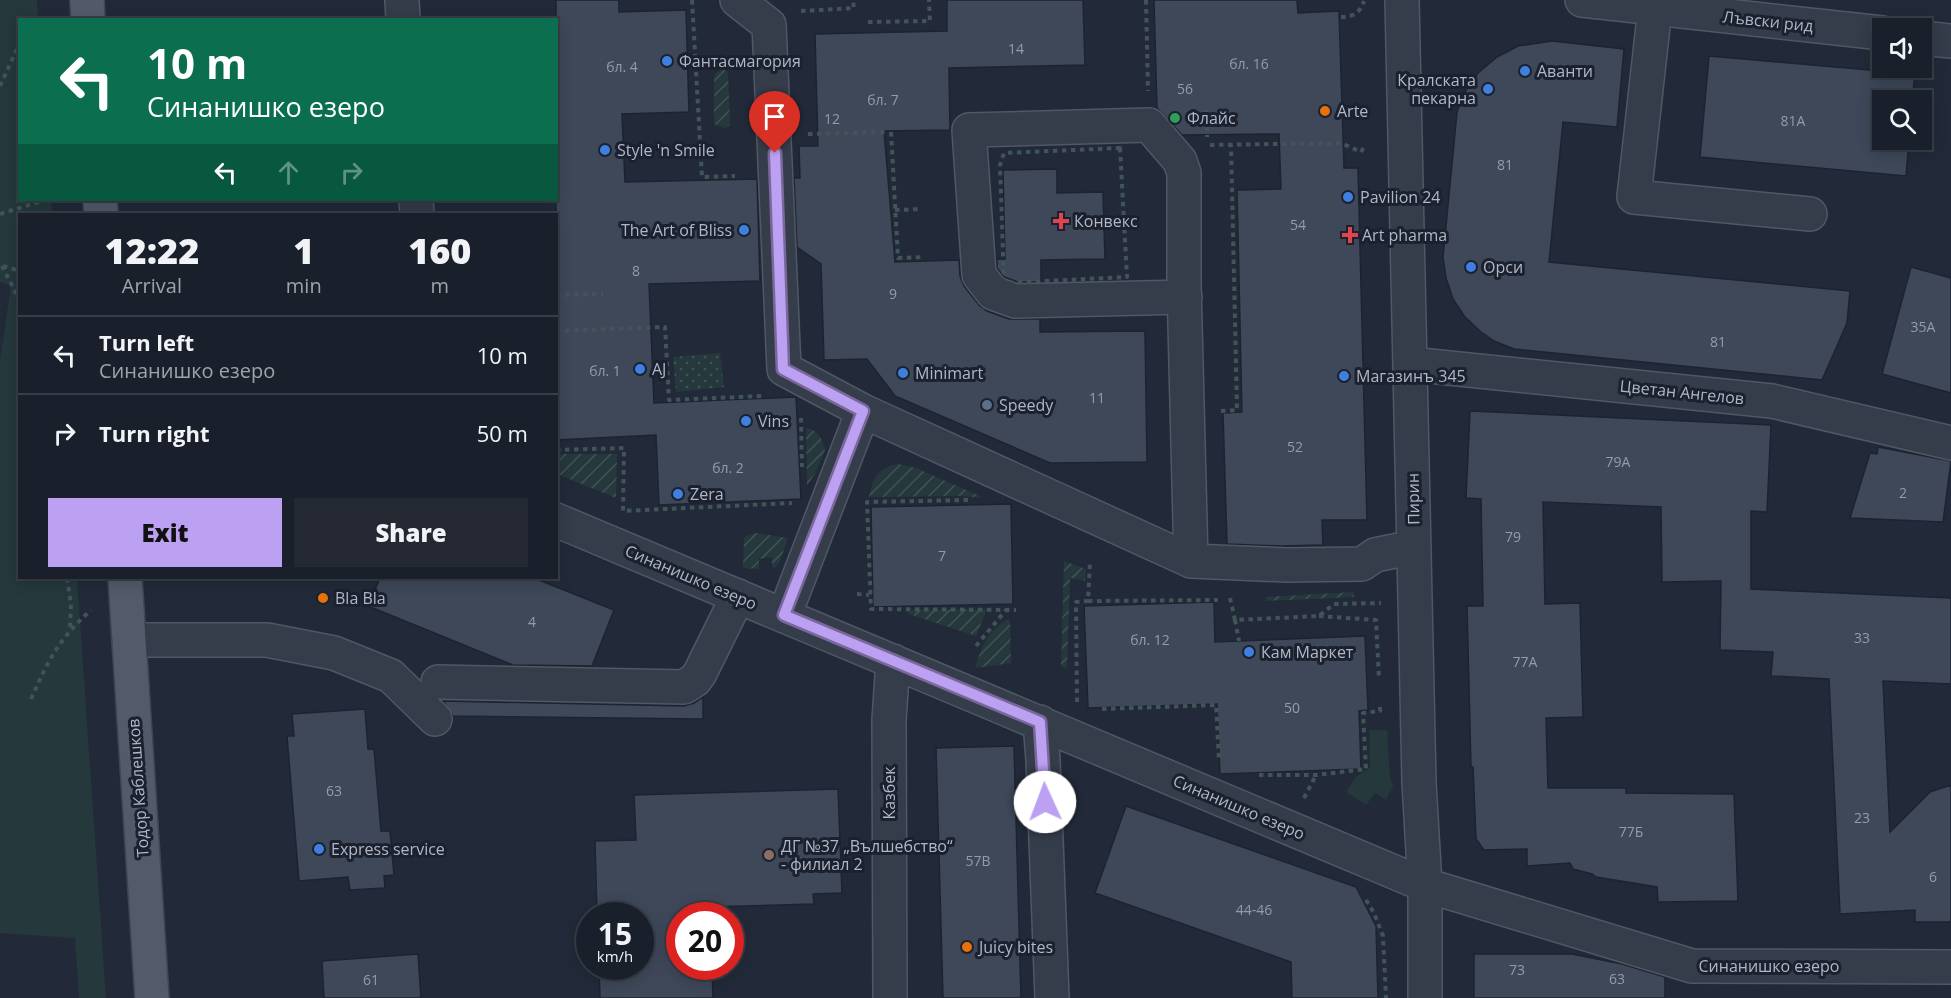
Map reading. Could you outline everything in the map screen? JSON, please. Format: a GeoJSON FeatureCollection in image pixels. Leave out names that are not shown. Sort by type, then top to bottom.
{"type":"FeatureCollection","features":[{"type":"Feature","properties":{"kind":"main road"},"geometry":{"type":"LineString","coordinates":[[87,0],[88,18]]}},
{"type":"Feature","properties":{"kind":"main road","name":"Тодор Каблешков"},"geometry":{"type":"LineString","coordinates":[[125,579],[152,998]]}},
{"type":"Feature","properties":{"kind":"street"},"geometry":{"type":"LineString","coordinates":[[402,0],[403,18]]}},
{"type":"Feature","properties":{"kind":"street"},"geometry":{"type":"LineString","coordinates":[[737,0],[769,25],[783,369],[863,411],[1191,561],[1287,565],[1362,564],[1375,555],[1414,563]]}},
{"type":"Feature","properties":{"kind":"street","name":"Пирин"},"geometry":{"type":"LineString","coordinates":[[1402,0],[1421,837],[1425,885],[1425,998]]}},
{"type":"Feature","properties":{"kind":"street","name":"Лъвски рид"},"geometry":{"type":"LineString","coordinates":[[1582,0],[1872,32]]}},
{"type":"Feature","properties":{"kind":"street"},"geometry":{"type":"LineString","coordinates":[[1655,8],[1634,197],[1810,214]]}},
{"type":"Feature","properties":{"kind":"street"},"geometry":{"type":"LineString","coordinates":[[1932,39],[1951,41]]}},
{"type":"Feature","properties":{"kind":"street"},"geometry":{"type":"LineString","coordinates":[[1185,297],[1016,301],[993,293],[979,275],[969,130],[1149,125],[1183,166],[1191,561]]}},
{"type":"Feature","properties":{"kind":"street","name":"Цветан Ангелов"},"geometry":{"type":"LineString","coordinates":[[1410,364],[1772,401],[1951,442]]}},
{"type":"Feature","properties":{"kind":"street"},"geometry":{"type":"LineString","coordinates":[[784,615],[863,411]]}},
{"type":"Feature","properties":{"kind":"street","name":"Синанишко езеро"},"geometry":{"type":"LineString","coordinates":[[558,521],[1425,885],[1692,966],[1951,967]]}},
{"type":"Feature","properties":{"kind":"street"},"geometry":{"type":"LineString","coordinates":[[438,682],[684,687],[695,680],[700,673],[738,596]]}},
{"type":"Feature","properties":{"kind":"street"},"geometry":{"type":"LineString","coordinates":[[129,640],[267,640],[333,653],[391,676],[435,719]]}},
{"type":"Feature","properties":{"kind":"street","name":"Казбек"},"geometry":{"type":"LineString","coordinates":[[890,998],[889,720],[892,661]]}},
{"type":"Feature","properties":{"kind":"street"},"geometry":{"type":"LineString","coordinates":[[1040,722],[1052,998]]}},
{"type":"Feature","properties":{"kind":"path"},"geometry":{"type":"LineString","coordinates":[[692,0],[702,177],[735,176]]}},
{"type":"Feature","properties":{"kind":"path"},"geometry":{"type":"LineString","coordinates":[[796,11],[854,8],[854,0]]}},
{"type":"Feature","properties":{"kind":"path"},"geometry":{"type":"LineString","coordinates":[[868,22],[930,21],[929,0]]}},
{"type":"Feature","properties":{"kind":"path"},"geometry":{"type":"LineString","coordinates":[[1146,0],[1148,91]]}},
{"type":"Feature","properties":{"kind":"path"},"geometry":{"type":"LineString","coordinates":[[1341,17],[1358,13],[1364,1]]}},
{"type":"Feature","properties":{"kind":"path"},"geometry":{"type":"LineString","coordinates":[[0,86],[18,50]]}},
{"type":"Feature","properties":{"kind":"path"},"geometry":{"type":"LineString","coordinates":[[774,135],[889,132],[898,258],[924,257]]}},
{"type":"Feature","properties":{"kind":"path"},"geometry":{"type":"LineString","coordinates":[[1207,145],[1341,143],[1361,152],[1364,147]]}},
{"type":"Feature","properties":{"kind":"path"},"geometry":{"type":"LineString","coordinates":[[1221,420],[1221,411],[1237,410],[1231,145]]}},
{"type":"Feature","properties":{"kind":"path"},"geometry":{"type":"LineString","coordinates":[[1120,148],[1127,277],[1004,283],[1000,165],[1004,153],[1120,148]]}},
{"type":"Feature","properties":{"kind":"path"},"geometry":{"type":"LineString","coordinates":[[0,214],[42,201]]}},
{"type":"Feature","properties":{"kind":"path"},"geometry":{"type":"LineString","coordinates":[[895,210],[922,209]]}},
{"type":"Feature","properties":{"kind":"path"},"geometry":{"type":"LineString","coordinates":[[1,266],[18,271]]}},
{"type":"Feature","properties":{"kind":"path"},"geometry":{"type":"LineString","coordinates":[[1,266],[18,296]]}},
{"type":"Feature","properties":{"kind":"path"},"geometry":{"type":"LineString","coordinates":[[558,295],[603,294]]}},
{"type":"Feature","properties":{"kind":"path"},"geometry":{"type":"LineString","coordinates":[[558,331],[665,327],[669,400],[765,396]]}},
{"type":"Feature","properties":{"kind":"path"},"geometry":{"type":"LineString","coordinates":[[801,409],[802,425]]}},
{"type":"Feature","properties":{"kind":"path"},"geometry":{"type":"LineString","coordinates":[[558,450],[624,448],[623,506]]}},
{"type":"Feature","properties":{"kind":"path"},"geometry":{"type":"LineString","coordinates":[[979,500],[867,502],[871,609],[1016,610]]}},
{"type":"Feature","properties":{"kind":"path"},"geometry":{"type":"LineString","coordinates":[[631,511],[802,503]]}},
{"type":"Feature","properties":{"kind":"path"},"geometry":{"type":"LineString","coordinates":[[1088,601],[1090,562]]}},
{"type":"Feature","properties":{"kind":"path"},"geometry":{"type":"LineString","coordinates":[[67,579],[70,630]]}},
{"type":"Feature","properties":{"kind":"path"},"geometry":{"type":"LineString","coordinates":[[1229,592],[1239,641]]}},
{"type":"Feature","properties":{"kind":"path"},"geometry":{"type":"LineString","coordinates":[[857,594],[869,595]]}},
{"type":"Feature","properties":{"kind":"path"},"geometry":{"type":"LineString","coordinates":[[1077,708],[1076,602],[1195,602],[1230,599]]}},
{"type":"Feature","properties":{"kind":"path"},"geometry":{"type":"LineString","coordinates":[[1319,616],[1335,604],[1362,602]]}},
{"type":"Feature","properties":{"kind":"path"},"geometry":{"type":"LineString","coordinates":[[976,646],[1006,609]]}},
{"type":"Feature","properties":{"kind":"path"},"geometry":{"type":"LineString","coordinates":[[31,699],[52,654],[70,630],[92,610]]}},
{"type":"Feature","properties":{"kind":"path"},"geometry":{"type":"LineString","coordinates":[[1235,620],[1319,616],[1376,620],[1379,688]]}},
{"type":"Feature","properties":{"kind":"path"},"geometry":{"type":"LineString","coordinates":[[1254,775],[1316,775],[1366,769],[1363,713],[1380,711],[1379,700]]}},
{"type":"Feature","properties":{"kind":"path"},"geometry":{"type":"LineString","coordinates":[[1099,709],[1216,705],[1219,764]]}},
{"type":"Feature","properties":{"kind":"path"},"geometry":{"type":"LineString","coordinates":[[1300,806],[1316,775]]}},
{"type":"Feature","properties":{"kind":"path"},"geometry":{"type":"LineString","coordinates":[[1362,894],[1374,913],[1383,936],[1386,998]]}},
{"type":"Feature","properties":{"kind":"green space"},"geometry":{"type":"Polygon","coordinates":[[[0,0],[37,0],[38,18],[18,18],[18,201],[51,201],[52,213],[18,213],[18,579],[77,579],[106,998],[79,998],[75,938],[0,933],[0,361],[11,285],[0,282],[0,0]]]}},
{"type":"Feature","properties":{"kind":"green space"},"geometry":{"type":"Polygon","coordinates":[[[723,68],[728,73],[730,122],[729,126],[724,128],[714,124],[714,79],[715,74],[723,68]]]}},
{"type":"Feature","properties":{"kind":"green space"},"geometry":{"type":"Polygon","coordinates":[[[720,353],[724,387],[676,392],[673,357],[720,353]]]}},
{"type":"Feature","properties":{"kind":"green space"},"geometry":{"type":"Polygon","coordinates":[[[806,428],[819,436],[825,450],[807,486],[806,428]]]}},
{"type":"Feature","properties":{"kind":"green space"},"geometry":{"type":"Polygon","coordinates":[[[558,454],[617,454],[616,498],[558,474],[558,454]]]}},
{"type":"Feature","properties":{"kind":"green space"},"geometry":{"type":"Polygon","coordinates":[[[898,464],[916,468],[984,498],[869,497],[872,484],[878,474],[898,464]]]}},
{"type":"Feature","properties":{"kind":"green space"},"geometry":{"type":"Polygon","coordinates":[[[756,533],[788,538],[780,561],[775,568],[772,567],[772,557],[759,559],[759,569],[743,568],[744,537],[756,533]]]}},
{"type":"Feature","properties":{"kind":"green space"},"geometry":{"type":"Polygon","coordinates":[[[1064,561],[1086,569],[1085,581],[1070,578],[1067,668],[1061,666],[1064,561]]]}},
{"type":"Feature","properties":{"kind":"green space"},"geometry":{"type":"Polygon","coordinates":[[[1354,592],[1354,597],[1266,601],[1266,597],[1354,592]]]}},
{"type":"Feature","properties":{"kind":"green space"},"geometry":{"type":"Polygon","coordinates":[[[987,609],[976,636],[906,613],[913,610],[987,609]]]}},
{"type":"Feature","properties":{"kind":"green space"},"geometry":{"type":"Polygon","coordinates":[[[1008,619],[1010,621],[1011,663],[975,668],[990,634],[1008,619]]]}},
{"type":"Feature","properties":{"kind":"green space"},"geometry":{"type":"Polygon","coordinates":[[[1369,730],[1387,730],[1390,778],[1393,786],[1386,800],[1375,793],[1366,805],[1346,792],[1356,777],[1370,767],[1369,730]]]}},
{"type":"Feature","properties":{"kind":"building"},"geometry":{"type":"Polygon","coordinates":[[[556,0],[619,0],[619,12],[686,10],[689,112],[622,114],[625,182],[757,179],[760,281],[649,284],[654,403],[796,397],[801,499],[659,505],[656,435],[558,440],[558,213],[556,213],[556,201],[558,201],[558,18],[556,18],[556,0]]]}},
{"type":"Feature","properties":{"kind":"building"},"geometry":{"type":"Polygon","coordinates":[[[947,0],[1083,0],[1085,65],[949,68],[950,130],[884,131],[895,262],[959,260],[960,276],[964,286],[979,305],[987,311],[1009,319],[1040,319],[1040,332],[1145,331],[1147,462],[1050,463],[895,396],[867,359],[824,360],[821,264],[797,247],[794,178],[800,178],[799,146],[818,146],[815,34],[947,31],[947,0]]]}},
{"type":"Feature","properties":{"kind":"building"},"geometry":{"type":"Polygon","coordinates":[[[1154,0],[1297,0],[1298,13],[1339,11],[1344,168],[1358,168],[1367,520],[1322,520],[1323,545],[1227,544],[1223,413],[1242,412],[1237,190],[1281,189],[1279,134],[1182,135],[1157,108],[1154,0]]]}},
{"type":"Feature","properties":{"kind":"building"},"geometry":{"type":"Polygon","coordinates":[[[1552,41],[1624,49],[1617,127],[1563,122],[1549,262],[1850,291],[1847,323],[1822,380],[1514,349],[1494,341],[1465,317],[1453,299],[1446,278],[1443,257],[1457,112],[1464,93],[1478,73],[1497,57],[1518,46],[1552,41]]]}},
{"type":"Feature","properties":{"kind":"building"},"geometry":{"type":"Polygon","coordinates":[[[1709,56],[1872,70],[1872,78],[1915,78],[1913,90],[1872,90],[1872,150],[1908,150],[1906,176],[1700,157],[1709,56]]]}},
{"type":"Feature","properties":{"kind":"building"},"geometry":{"type":"Polygon","coordinates":[[[1057,169],[1057,193],[1103,192],[1105,259],[1041,260],[1041,282],[1018,282],[1004,277],[997,268],[997,259],[1005,259],[1003,170],[1057,169]]]}},
{"type":"Feature","properties":{"kind":"building"},"geometry":{"type":"Polygon","coordinates":[[[1911,267],[1951,278],[1951,393],[1882,374],[1911,267]]]}},
{"type":"Feature","properties":{"kind":"building"},"geometry":{"type":"Polygon","coordinates":[[[1470,411],[1771,425],[1767,512],[1751,511],[1751,589],[1951,598],[1951,684],[1883,681],[1890,832],[1930,792],[1951,785],[1951,922],[1915,922],[1915,910],[1840,914],[1829,679],[1771,676],[1773,652],[1720,650],[1721,581],[1662,582],[1661,507],[1543,502],[1545,604],[1580,603],[1583,717],[1546,718],[1548,788],[1626,788],[1626,793],[1734,794],[1738,901],[1658,902],[1657,887],[1596,877],[1573,869],[1570,863],[1527,866],[1527,849],[1484,850],[1476,839],[1473,767],[1471,767],[1467,606],[1483,606],[1481,499],[1466,498],[1470,411]]]}},
{"type":"Feature","properties":{"kind":"building"},"geometry":{"type":"Polygon","coordinates":[[[1878,447],[1951,461],[1943,522],[1850,518],[1870,453],[1877,454],[1878,447]]]}},
{"type":"Feature","properties":{"kind":"building"},"geometry":{"type":"Polygon","coordinates":[[[1011,504],[1013,604],[873,607],[871,507],[1011,504]]]}},
{"type":"Feature","properties":{"kind":"building"},"geometry":{"type":"Polygon","coordinates":[[[380,579],[536,579],[614,610],[592,666],[513,665],[368,606],[380,579]]]}},
{"type":"Feature","properties":{"kind":"building"},"geometry":{"type":"Polygon","coordinates":[[[1214,602],[1215,642],[1365,636],[1368,710],[1359,711],[1361,769],[1220,774],[1217,704],[1088,708],[1084,606],[1214,602]]]}},
{"type":"Feature","properties":{"kind":"building"},"geometry":{"type":"Polygon","coordinates":[[[703,697],[703,719],[453,716],[443,701],[684,706],[703,697]]]}},
{"type":"Feature","properties":{"kind":"building"},"geometry":{"type":"Polygon","coordinates":[[[365,709],[368,749],[374,749],[381,831],[390,831],[394,875],[384,876],[385,888],[350,890],[348,877],[299,881],[287,736],[294,736],[292,714],[365,709]]]}},
{"type":"Feature","properties":{"kind":"building"},"geometry":{"type":"Polygon","coordinates":[[[1014,746],[1021,998],[943,998],[936,748],[1014,746]]]}},
{"type":"Feature","properties":{"kind":"building"},"geometry":{"type":"Polygon","coordinates":[[[838,789],[842,893],[813,894],[814,904],[744,906],[744,902],[666,902],[666,980],[712,980],[713,998],[600,998],[599,980],[654,980],[654,902],[597,902],[595,841],[636,840],[634,795],[838,789]]]}},
{"type":"Feature","properties":{"kind":"building"},"geometry":{"type":"Polygon","coordinates":[[[1126,806],[1356,887],[1376,926],[1378,998],[1292,998],[1291,962],[1095,893],[1126,806]]]}},
{"type":"Feature","properties":{"kind":"building"},"geometry":{"type":"Polygon","coordinates":[[[418,954],[421,998],[324,998],[322,961],[418,954]]]}},
{"type":"Feature","properties":{"kind":"building"},"geometry":{"type":"Polygon","coordinates":[[[1474,954],[1572,954],[1622,964],[1665,977],[1665,998],[1474,998],[1474,954]]]}},
{"type":"Feature","properties":{"kind":"place","name":"Фантасмагория"},"geometry":{"type":"Point","coordinates":[667,61]}},
{"type":"Feature","properties":{"kind":"place","name":"Аванти"},"geometry":{"type":"Point","coordinates":[1525,71]}},
{"type":"Feature","properties":{"kind":"place","name":"Кралската пекарна"},"geometry":{"type":"Point","coordinates":[1488,89]}},
{"type":"Feature","properties":{"kind":"place","name":"Arte"},"geometry":{"type":"Point","coordinates":[1325,111]}},
{"type":"Feature","properties":{"kind":"place","name":"Флайс"},"geometry":{"type":"Point","coordinates":[1175,118]}},
{"type":"Feature","properties":{"kind":"place","name":"Style 'n Smile"},"geometry":{"type":"Point","coordinates":[605,150]}},
{"type":"Feature","properties":{"kind":"place","name":"Pavilion 24"},"geometry":{"type":"Point","coordinates":[1348,197]}},
{"type":"Feature","properties":{"kind":"place","name":"Конвекс"},"geometry":{"type":"Point","coordinates":[1061,221]}},
{"type":"Feature","properties":{"kind":"place","name":"The Art of Bliss"},"geometry":{"type":"Point","coordinates":[744,230]}},
{"type":"Feature","properties":{"kind":"place","name":"Art pharma"},"geometry":{"type":"Point","coordinates":[1350,235]}},
{"type":"Feature","properties":{"kind":"place","name":"Орси"},"geometry":{"type":"Point","coordinates":[1471,267]}},
{"type":"Feature","properties":{"kind":"place","name":"AJ"},"geometry":{"type":"Point","coordinates":[640,369]}},
{"type":"Feature","properties":{"kind":"place","name":"Minimart"},"geometry":{"type":"Point","coordinates":[903,373]}},
{"type":"Feature","properties":{"kind":"place","name":"Магазинъ 345"},"geometry":{"type":"Point","coordinates":[1344,376]}},
{"type":"Feature","properties":{"kind":"place","name":"Speedy"},"geometry":{"type":"Point","coordinates":[987,405]}},
{"type":"Feature","properties":{"kind":"place","name":"Vins"},"geometry":{"type":"Point","coordinates":[746,421]}},
{"type":"Feature","properties":{"kind":"place","name":"Zera"},"geometry":{"type":"Point","coordinates":[678,494]}},
{"type":"Feature","properties":{"kind":"place","name":"Bla Bla"},"geometry":{"type":"Point","coordinates":[323,598]}},
{"type":"Feature","properties":{"kind":"place","name":"Кам Маркет"},"geometry":{"type":"Point","coordinates":[1249,652]}},
{"type":"Feature","properties":{"kind":"place","name":"Express service"},"geometry":{"type":"Point","coordinates":[319,849]}},
{"type":"Feature","properties":{"kind":"place","name":"ДГ №37 „Вълшебство“ - филиал 2"},"geometry":{"type":"Point","coordinates":[769,855]}},
{"type":"Feature","properties":{"kind":"place","name":"Juicy bites"},"geometry":{"type":"Point","coordinates":[967,947]}},
{"type":"Feature","properties":{"kind":"route"},"geometry":{"type":"LineString","coordinates":[[775,153],[783,369],[863,411],[784,615],[1040,722],[1045,802]]}}]}
